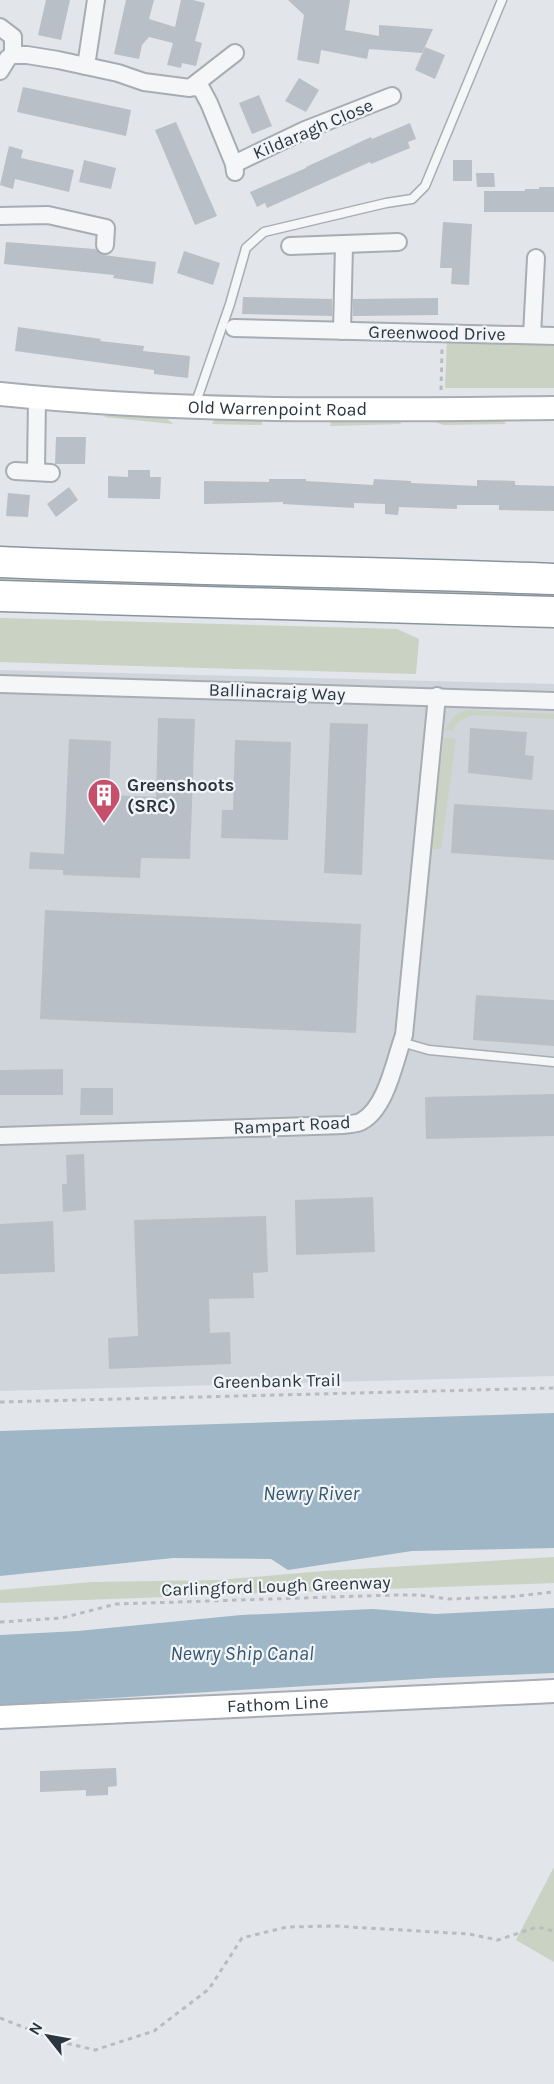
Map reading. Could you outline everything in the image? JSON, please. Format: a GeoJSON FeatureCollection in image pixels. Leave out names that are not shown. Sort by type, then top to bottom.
{"type":"FeatureCollection","features":[{"type":"Feature","properties":{"kind":"highway"},"geometry":{"type":"LineString","coordinates":[[0,562],[554,579]]}},
{"type":"Feature","properties":{"kind":"highway"},"geometry":{"type":"LineString","coordinates":[[0,596],[554,612]]}},
{"type":"Feature","properties":{"kind":"street"},"geometry":{"type":"LineString","coordinates":[[86,66],[96,0]]}},
{"type":"Feature","properties":{"kind":"street"},"geometry":{"type":"LineString","coordinates":[[0,27],[13,37],[13,55]]}},
{"type":"Feature","properties":{"kind":"street"},"geometry":{"type":"LineString","coordinates":[[0,71],[8,58],[13,55],[38,57],[118,73],[144,82],[193,87],[235,52]]}},
{"type":"Feature","properties":{"kind":"street","name":"Kildaragh Close"},"geometry":{"type":"LineString","coordinates":[[193,87],[201,88],[209,103],[234,168],[305,129],[392,96]]}},
{"type":"Feature","properties":{"kind":"street"},"geometry":{"type":"LineString","coordinates":[[0,216],[48,215],[106,228],[105,245]]}},
{"type":"Feature","properties":{"kind":"street"},"geometry":{"type":"LineString","coordinates":[[290,246],[398,242]]}},
{"type":"Feature","properties":{"kind":"street","name":"Greenwood Drive"},"geometry":{"type":"LineString","coordinates":[[342,331],[345,245]]}},
{"type":"Feature","properties":{"kind":"street","name":"Greenwood Drive"},"geometry":{"type":"LineString","coordinates":[[532,335],[536,258]]}},
{"type":"Feature","properties":{"kind":"street","name":"Greenwood Drive"},"geometry":{"type":"LineString","coordinates":[[234,328],[554,336]]}},
{"type":"Feature","properties":{"kind":"street","name":"Old Warrenpoint Road"},"geometry":{"type":"LineString","coordinates":[[0,394],[194,408],[554,408]]}},
{"type":"Feature","properties":{"kind":"street"},"geometry":{"type":"LineString","coordinates":[[15,471],[44,472],[37,398]]}},
{"type":"Feature","properties":{"kind":"street","name":"Ballinacraig Way"},"geometry":{"type":"LineString","coordinates":[[0,684],[554,700]]}},
{"type":"Feature","properties":{"kind":"street","name":"Rampart Road"},"geometry":{"type":"LineString","coordinates":[[0,1136],[344,1125],[362,1121],[375,1108],[388,1084],[404,1035],[437,696]]}},
{"type":"Feature","properties":{"kind":"street","name":"Fathom Line"},"geometry":{"type":"LineString","coordinates":[[0,1717],[554,1691]]}},
{"type":"Feature","properties":{"kind":"lane"},"geometry":{"type":"LineString","coordinates":[[194,408],[230,304],[246,248],[264,232],[412,199],[425,186],[502,0]]}},
{"type":"Feature","properties":{"kind":"lane"},"geometry":{"type":"LineString","coordinates":[[401,1042],[429,1050],[554,1062]]}},
{"type":"Feature","properties":{"kind":"path"},"geometry":{"type":"LineString","coordinates":[[441,397],[443,332]]}},
{"type":"Feature","properties":{"kind":"path","name":"Greenbank Trail"},"geometry":{"type":"LineString","coordinates":[[0,1402],[554,1388]]}},
{"type":"Feature","properties":{"kind":"path","name":"Carlingford Lough Greenway"},"geometry":{"type":"LineString","coordinates":[[0,1622],[62,1618],[116,1604],[419,1594],[448,1599],[508,1597],[554,1592]]}},
{"type":"Feature","properties":{"kind":"path"},"geometry":{"type":"LineString","coordinates":[[0,2018],[61,2042],[94,2050],[154,2031],[209,1989],[242,1938],[287,1927],[334,1926],[469,1934],[498,1940],[537,1927],[554,1931]]}},
{"type":"Feature","properties":{"kind":"shaded area"},"geometry":{"type":"Polygon","coordinates":[[[0,670],[554,684],[554,1376],[0,1391],[0,670]]]}},
{"type":"Feature","properties":{"kind":"green space"},"geometry":{"type":"Polygon","coordinates":[[[447,339],[554,345],[554,388],[445,388],[447,339]]]}},
{"type":"Feature","properties":{"kind":"green space"},"geometry":{"type":"Polygon","coordinates":[[[110,412],[164,416],[173,424],[104,417],[110,412]]]}},
{"type":"Feature","properties":{"kind":"green space"},"geometry":{"type":"Polygon","coordinates":[[[216,417],[262,417],[262,425],[212,424],[216,417]]]}},
{"type":"Feature","properties":{"kind":"green space"},"geometry":{"type":"Polygon","coordinates":[[[500,417],[506,424],[444,425],[434,422],[439,418],[500,417]]]}},
{"type":"Feature","properties":{"kind":"green space"},"geometry":{"type":"Polygon","coordinates":[[[332,418],[398,418],[401,424],[330,426],[332,418]]]}},
{"type":"Feature","properties":{"kind":"green space"},"geometry":{"type":"Polygon","coordinates":[[[0,570],[554,588],[554,603],[0,585],[0,570]]]}},
{"type":"Feature","properties":{"kind":"green space"},"geometry":{"type":"Polygon","coordinates":[[[0,618],[397,629],[419,639],[416,674],[0,662],[0,618]]]}},
{"type":"Feature","properties":{"kind":"green space"},"geometry":{"type":"Polygon","coordinates":[[[467,710],[554,714],[554,719],[472,715],[458,722],[452,731],[445,730],[455,715],[467,710]]]}},
{"type":"Feature","properties":{"kind":"green space"},"geometry":{"type":"Polygon","coordinates":[[[444,737],[456,739],[441,849],[431,849],[444,737]]]}},
{"type":"Feature","properties":{"kind":"green space"},"geometry":{"type":"Polygon","coordinates":[[[554,1557],[554,1583],[0,1603],[0,1590],[92,1582],[218,1580],[554,1557]]]}},
{"type":"Feature","properties":{"kind":"green space"},"geometry":{"type":"Polygon","coordinates":[[[554,1867],[554,1962],[516,1940],[554,1867]]]}},
{"type":"Feature","properties":{"kind":"water","name":"Newry River"},"geometry":{"type":"Polygon","coordinates":[[[554,1413],[554,1548],[412,1551],[288,1570],[271,1559],[173,1558],[0,1576],[0,1431],[554,1413]]]}},
{"type":"Feature","properties":{"kind":"water","name":"Newry Ship Canal"},"geometry":{"type":"Polygon","coordinates":[[[554,1608],[554,1673],[435,1678],[0,1705],[0,1635],[78,1631],[241,1615],[373,1609],[435,1614],[554,1608]]]}},
{"type":"Feature","properties":{"kind":"building"},"geometry":{"type":"Polygon","coordinates":[[[46,0],[70,0],[61,40],[38,35],[46,0]]]}},
{"type":"Feature","properties":{"kind":"building"},"geometry":{"type":"Polygon","coordinates":[[[126,0],[154,0],[149,19],[175,27],[181,0],[205,3],[195,41],[202,43],[196,66],[182,63],[181,68],[167,65],[173,43],[149,37],[142,45],[139,59],[114,54],[126,0]]]}},
{"type":"Feature","properties":{"kind":"building"},"geometry":{"type":"Polygon","coordinates":[[[288,0],[350,0],[345,30],[379,36],[379,25],[433,29],[422,53],[369,49],[367,59],[321,50],[319,64],[297,60],[304,15],[288,0]]]}},
{"type":"Feature","properties":{"kind":"building"},"geometry":{"type":"Polygon","coordinates":[[[425,47],[445,55],[435,79],[415,70],[425,47]]]}},
{"type":"Feature","properties":{"kind":"building"},"geometry":{"type":"Polygon","coordinates":[[[299,78],[319,90],[306,112],[285,101],[299,78]]]}},
{"type":"Feature","properties":{"kind":"building"},"geometry":{"type":"Polygon","coordinates":[[[23,87],[131,110],[126,136],[17,112],[23,87]]]}},
{"type":"Feature","properties":{"kind":"building"},"geometry":{"type":"Polygon","coordinates":[[[259,95],[272,126],[252,134],[239,103],[259,95]]]}},
{"type":"Feature","properties":{"kind":"building"},"geometry":{"type":"Polygon","coordinates":[[[176,122],[217,216],[195,225],[155,130],[176,122]]]}},
{"type":"Feature","properties":{"kind":"building"},"geometry":{"type":"Polygon","coordinates":[[[410,123],[416,139],[408,142],[410,148],[371,164],[370,162],[267,208],[265,203],[257,207],[250,192],[371,137],[372,139],[410,123]]]}},
{"type":"Feature","properties":{"kind":"building"},"geometry":{"type":"Polygon","coordinates":[[[9,146],[23,150],[21,158],[74,170],[69,192],[15,179],[13,189],[0,185],[9,146]]]}},
{"type":"Feature","properties":{"kind":"building"},"geometry":{"type":"Polygon","coordinates":[[[84,160],[116,168],[111,189],[79,182],[84,160]]]}},
{"type":"Feature","properties":{"kind":"building"},"geometry":{"type":"Polygon","coordinates":[[[453,160],[472,160],[472,181],[453,181],[453,160]]]}},
{"type":"Feature","properties":{"kind":"building"},"geometry":{"type":"Polygon","coordinates":[[[476,173],[494,173],[495,187],[477,187],[476,173]]]}},
{"type":"Feature","properties":{"kind":"building"},"geometry":{"type":"Polygon","coordinates":[[[539,187],[554,187],[554,212],[484,212],[484,191],[525,191],[525,189],[539,189],[539,187]]]}},
{"type":"Feature","properties":{"kind":"building"},"geometry":{"type":"Polygon","coordinates":[[[443,222],[472,224],[469,285],[451,284],[452,268],[440,268],[443,222]]]}},
{"type":"Feature","properties":{"kind":"building"},"geometry":{"type":"Polygon","coordinates":[[[6,242],[95,249],[104,255],[156,262],[153,284],[113,278],[114,275],[4,264],[6,242]]]}},
{"type":"Feature","properties":{"kind":"building"},"geometry":{"type":"Polygon","coordinates":[[[184,251],[220,263],[213,285],[177,273],[184,251]]]}},
{"type":"Feature","properties":{"kind":"building"},"geometry":{"type":"Polygon","coordinates":[[[243,297],[332,299],[332,316],[242,314],[243,297]]]}},
{"type":"Feature","properties":{"kind":"building"},"geometry":{"type":"Polygon","coordinates":[[[438,298],[438,315],[353,316],[353,299],[438,298]]]}},
{"type":"Feature","properties":{"kind":"building"},"geometry":{"type":"Polygon","coordinates":[[[18,327],[144,346],[143,351],[190,356],[188,378],[154,374],[154,370],[15,351],[18,327]]]}},
{"type":"Feature","properties":{"kind":"building"},"geometry":{"type":"Polygon","coordinates":[[[56,437],[86,437],[85,464],[55,464],[56,437]]]}},
{"type":"Feature","properties":{"kind":"building"},"geometry":{"type":"Polygon","coordinates":[[[128,470],[150,470],[150,477],[161,477],[160,499],[108,498],[108,476],[128,477],[128,470]]]}},
{"type":"Feature","properties":{"kind":"building"},"geometry":{"type":"Polygon","coordinates":[[[269,479],[306,479],[306,481],[373,485],[374,479],[477,486],[477,480],[515,481],[515,485],[554,486],[554,511],[499,510],[499,505],[457,505],[457,509],[399,507],[398,515],[385,514],[385,504],[354,503],[354,508],[283,504],[283,502],[204,504],[204,481],[269,482],[269,479]]]}},
{"type":"Feature","properties":{"kind":"building"},"geometry":{"type":"Polygon","coordinates":[[[69,487],[78,500],[56,517],[47,504],[69,487]]]}},
{"type":"Feature","properties":{"kind":"building"},"geometry":{"type":"Polygon","coordinates":[[[8,493],[30,495],[28,517],[6,516],[8,493]]]}},
{"type":"Feature","properties":{"kind":"building","name":"Greenshoots (SRC)"},"geometry":{"type":"Polygon","coordinates":[[[158,718],[195,719],[190,859],[141,858],[140,878],[63,875],[63,870],[29,869],[30,852],[64,854],[69,739],[111,741],[109,795],[156,797],[158,718]]]}},
{"type":"Feature","properties":{"kind":"building"},"geometry":{"type":"Polygon","coordinates":[[[330,723],[368,724],[362,875],[324,873],[330,723]]]}},
{"type":"Feature","properties":{"kind":"building"},"geometry":{"type":"Polygon","coordinates":[[[470,728],[527,732],[525,755],[534,756],[532,780],[468,773],[470,728]]]}},
{"type":"Feature","properties":{"kind":"building"},"geometry":{"type":"Polygon","coordinates":[[[235,740],[291,742],[288,840],[221,838],[222,810],[233,810],[235,740]]]}},
{"type":"Feature","properties":{"kind":"building"},"geometry":{"type":"Polygon","coordinates":[[[454,804],[554,810],[554,860],[451,853],[454,804]]]}},
{"type":"Feature","properties":{"kind":"building"},"geometry":{"type":"Polygon","coordinates":[[[45,910],[361,924],[356,1033],[40,1019],[45,910]]]}},
{"type":"Feature","properties":{"kind":"building"},"geometry":{"type":"Polygon","coordinates":[[[476,995],[554,1000],[554,1046],[473,1040],[476,995]]]}},
{"type":"Feature","properties":{"kind":"building"},"geometry":{"type":"Polygon","coordinates":[[[63,1069],[63,1095],[0,1095],[0,1070],[63,1069]]]}},
{"type":"Feature","properties":{"kind":"building"},"geometry":{"type":"Polygon","coordinates":[[[81,1088],[113,1088],[113,1115],[80,1115],[81,1088]]]}},
{"type":"Feature","properties":{"kind":"building"},"geometry":{"type":"Polygon","coordinates":[[[554,1094],[554,1136],[426,1139],[425,1097],[554,1094]]]}},
{"type":"Feature","properties":{"kind":"building"},"geometry":{"type":"Polygon","coordinates":[[[84,1154],[86,1210],[63,1212],[62,1184],[67,1184],[66,1155],[84,1154]]]}},
{"type":"Feature","properties":{"kind":"building"},"geometry":{"type":"Polygon","coordinates":[[[373,1197],[375,1252],[296,1255],[295,1200],[373,1197]]]}},
{"type":"Feature","properties":{"kind":"building"},"geometry":{"type":"Polygon","coordinates":[[[266,1216],[268,1272],[253,1273],[254,1298],[209,1299],[210,1333],[230,1332],[231,1364],[109,1369],[108,1338],[138,1336],[134,1220],[266,1216]]]}},
{"type":"Feature","properties":{"kind":"building"},"geometry":{"type":"Polygon","coordinates":[[[53,1221],[55,1272],[0,1274],[0,1224],[53,1221]]]}},
{"type":"Feature","properties":{"kind":"building"},"geometry":{"type":"Polygon","coordinates":[[[116,1768],[117,1786],[108,1787],[108,1795],[86,1796],[86,1790],[40,1792],[40,1771],[116,1768]]]}},
{"type":"Feature","properties":{"kind":"place","name":"Greenshoots (SRC)"},"geometry":{"type":"Point","coordinates":[104,824]}}]}
